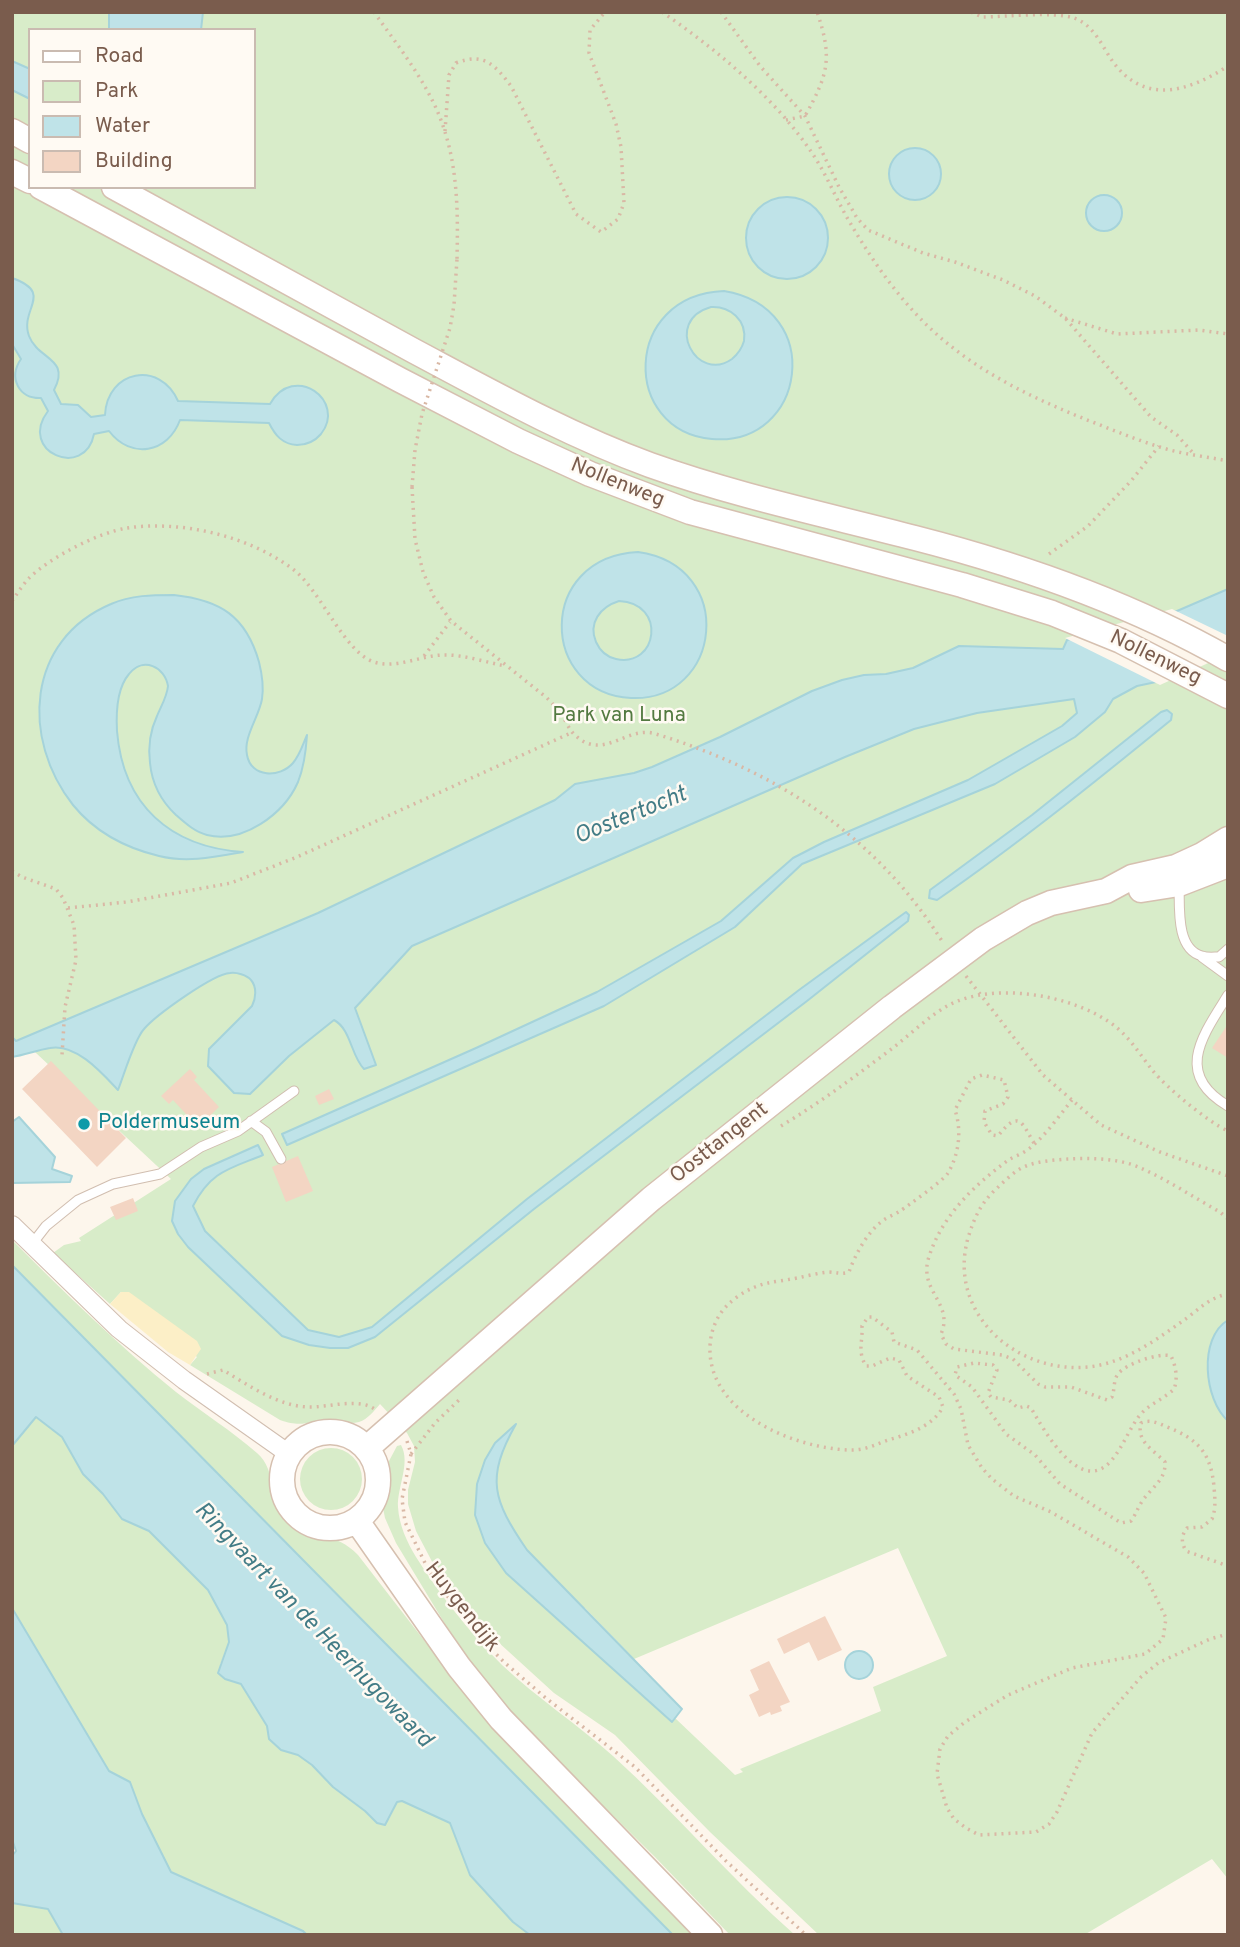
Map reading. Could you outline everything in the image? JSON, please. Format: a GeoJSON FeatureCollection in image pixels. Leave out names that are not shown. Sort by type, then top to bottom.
{"type":"FeatureCollection","features":[{"type":"Feature","properties":{"kind":"main road"},"geometry":{"type":"LineString","coordinates":[[12,131],[28,140]]}},
{"type":"Feature","properties":{"kind":"main road"},"geometry":{"type":"LineString","coordinates":[[12,172],[28,180]]}},
{"type":"Feature","properties":{"kind":"main road","name":"Nollenweg"},"geometry":{"type":"LineString","coordinates":[[45,189],[518,441],[590,474],[690,512],[1008,598],[1084,625],[1228,696]]}},
{"type":"Feature","properties":{"kind":"main road","name":"Nollenweg"},"geometry":{"type":"LineString","coordinates":[[118,189],[522,409],[617,452],[652,466],[777,504],[929,542],[1027,571],[1126,607],[1227,658]]}},
{"type":"Feature","properties":{"kind":"main road","name":"Oosttangent"},"geometry":{"type":"LineString","coordinates":[[1106,891],[1132,877],[1189,861],[1228,839]]}},
{"type":"Feature","properties":{"kind":"main road","name":"Oosttangent"},"geometry":{"type":"LineString","coordinates":[[367,1448],[651,1199],[881,1016],[983,939],[1027,913],[1051,903],[1106,891],[1131,892],[1179,884],[1228,865]]}},
{"type":"Feature","properties":{"kind":"main road"},"geometry":{"type":"LineString","coordinates":[[320,1433],[345,1434],[367,1448],[378,1473],[378,1487],[367,1512],[357,1521],[344,1527],[315,1526],[292,1509],[283,1489],[284,1468],[289,1454],[308,1437],[320,1433]]}},
{"type":"Feature","properties":{"kind":"main road","name":"Huygendijk"},"geometry":{"type":"LineString","coordinates":[[357,1521],[459,1667],[501,1720],[710,1935]]}},
{"type":"Feature","properties":{"kind":"street"},"geometry":{"type":"LineString","coordinates":[[12,1225],[119,1328],[184,1380],[289,1454]]}},
{"type":"Feature","properties":{"kind":"lane"},"geometry":{"type":"LineString","coordinates":[[1179,884],[1182,934],[1190,950],[1228,976]]}},
{"type":"Feature","properties":{"kind":"lane"},"geometry":{"type":"LineString","coordinates":[[1200,956],[1219,957],[1228,949]]}},
{"type":"Feature","properties":{"kind":"lane"},"geometry":{"type":"LineString","coordinates":[[1228,995],[1201,1039],[1196,1060],[1201,1078],[1214,1098],[1228,1106]]}},
{"type":"Feature","properties":{"kind":"lane"},"geometry":{"type":"LineString","coordinates":[[32,1244],[46,1227],[78,1200],[113,1184],[160,1174],[201,1147],[237,1131],[295,1091]]}},
{"type":"Feature","properties":{"kind":"lane"},"geometry":{"type":"LineString","coordinates":[[251,1121],[266,1132],[281,1159]]}},
{"type":"Feature","properties":{"kind":"path"},"geometry":{"type":"LineString","coordinates":[[374,12],[423,85],[445,131],[455,181],[457,259],[454,305],[450,328],[425,405],[415,450],[412,487],[415,539],[423,572],[434,597],[451,621],[554,705],[573,732],[587,743],[600,746],[644,732],[682,743],[740,765],[793,794],[841,828],[890,872],[921,908],[954,961],[1043,1074],[1101,1125],[1160,1152],[1228,1176]]}},
{"type":"Feature","properties":{"kind":"path"},"geometry":{"type":"LineString","coordinates":[[445,131],[449,75],[456,63],[468,58],[484,60],[497,68],[511,86],[576,214],[601,232],[618,219],[624,203],[621,148],[590,54],[590,30],[605,12]]}},
{"type":"Feature","properties":{"kind":"path"},"geometry":{"type":"LineString","coordinates":[[662,12],[699,38],[739,72],[786,120],[812,154],[861,241],[880,269],[916,314],[960,355],[1004,383],[1050,405],[1159,446],[1228,461]]}},
{"type":"Feature","properties":{"kind":"path"},"geometry":{"type":"LineString","coordinates":[[721,12],[760,66],[805,116],[845,197],[857,218],[868,230],[923,253],[955,261],[1003,279],[1035,296],[1065,318],[1152,417],[1177,435],[1195,454]]}},
{"type":"Feature","properties":{"kind":"path"},"geometry":{"type":"LineString","coordinates":[[805,116],[822,84],[827,65],[825,35],[817,12]]}},
{"type":"Feature","properties":{"kind":"path"},"geometry":{"type":"LineString","coordinates":[[971,12],[982,17],[1055,16],[1074,19],[1093,30],[1127,79],[1157,91],[1187,88],[1228,66]]}},
{"type":"Feature","properties":{"kind":"path"},"geometry":{"type":"LineString","coordinates":[[786,120],[805,116]]}},
{"type":"Feature","properties":{"kind":"path"},"geometry":{"type":"LineString","coordinates":[[1065,318],[1118,334],[1199,330],[1228,334]]}},
{"type":"Feature","properties":{"kind":"path"},"geometry":{"type":"LineString","coordinates":[[1027,571],[1060,544],[1088,526],[1131,481],[1159,446]]}},
{"type":"Feature","properties":{"kind":"path"},"geometry":{"type":"LineString","coordinates":[[12,601],[28,579],[55,559],[88,541],[126,528],[195,528],[236,539],[295,571],[319,598],[353,647],[373,662],[395,664],[424,656],[446,654],[508,666]]}},
{"type":"Feature","properties":{"kind":"path"},"geometry":{"type":"LineString","coordinates":[[424,656],[451,621]]}},
{"type":"Feature","properties":{"kind":"path"},"geometry":{"type":"LineString","coordinates":[[68,908],[127,902],[231,883],[298,857],[573,732]]}},
{"type":"Feature","properties":{"kind":"path"},"geometry":{"type":"LineString","coordinates":[[12,871],[56,889],[75,925],[77,949],[64,1015],[62,1055]]}},
{"type":"Feature","properties":{"kind":"path"},"geometry":{"type":"LineString","coordinates":[[980,994],[1047,997],[1081,1007],[1103,1018],[1118,1028],[1169,1088],[1228,1131]]}},
{"type":"Feature","properties":{"kind":"path","name":"Oosttangent"},"geometry":{"type":"LineString","coordinates":[[774,1130],[821,1101],[949,1005],[980,994]]}},
{"type":"Feature","properties":{"kind":"path"},"geometry":{"type":"LineString","coordinates":[[1034,1143],[1028,1128],[1018,1122],[1007,1125],[998,1136],[992,1135],[985,1122],[985,1111],[1003,1104],[1008,1097],[1004,1080],[982,1075],[971,1079],[955,1110],[959,1122],[959,1143],[948,1174],[899,1212],[883,1220],[869,1234],[849,1272],[829,1272],[769,1281],[737,1297],[723,1309],[714,1323],[711,1336],[710,1357],[715,1378],[748,1415],[767,1429],[794,1440],[850,1450],[878,1446],[932,1421],[943,1407],[939,1397],[907,1376],[899,1360],[890,1358],[866,1366],[859,1347],[862,1326],[868,1317],[872,1317],[892,1332],[894,1342],[916,1350],[954,1394],[961,1409],[968,1445],[982,1468],[1002,1489],[1129,1557],[1144,1573],[1166,1618],[1163,1639],[1145,1654],[1072,1668],[1040,1681],[991,1705],[948,1736],[940,1749],[937,1774],[947,1808],[954,1819],[979,1835],[1036,1832],[1049,1824],[1092,1734],[1133,1684],[1158,1663],[1210,1639],[1228,1634]]}},
{"type":"Feature","properties":{"kind":"path"},"geometry":{"type":"LineString","coordinates":[[1072,1100],[1034,1143],[1007,1160],[950,1214],[932,1249],[926,1277],[930,1289],[943,1308],[946,1322],[941,1334],[946,1344],[954,1349],[1002,1355],[1013,1359],[1023,1372],[1045,1387],[1071,1387],[1107,1400],[1112,1397],[1114,1383],[1120,1371],[1157,1355],[1171,1356],[1175,1366],[1176,1384],[1168,1394],[1140,1415],[1109,1463],[1103,1468],[1087,1470],[1065,1459],[1031,1408],[1018,1408],[1009,1400],[988,1393],[997,1370],[993,1365],[964,1364],[957,1367],[955,1375],[972,1387],[1006,1434],[1035,1455],[1060,1484],[1121,1523],[1131,1521],[1140,1504],[1158,1485],[1165,1471],[1165,1462],[1144,1443],[1139,1430],[1141,1423],[1148,1420],[1160,1423],[1187,1436],[1209,1459],[1215,1499],[1212,1520],[1202,1527],[1187,1528],[1182,1538],[1183,1545],[1186,1551],[1228,1566]]}},
{"type":"Feature","properties":{"kind":"path"},"geometry":{"type":"LineString","coordinates":[[1228,1219],[1135,1166],[1098,1158],[1044,1161],[1024,1166],[982,1202],[964,1255],[965,1278],[973,1308],[985,1325],[1027,1358],[1055,1366],[1088,1367],[1118,1360],[1144,1348],[1211,1300],[1228,1294]]}},
{"type":"Feature","properties":{"kind":"path"},"geometry":{"type":"LineString","coordinates":[[184,1380],[223,1370],[275,1398],[305,1407],[369,1405],[407,1440],[411,1454]]}},
{"type":"Feature","properties":{"kind":"path"},"geometry":{"type":"LineString","coordinates":[[411,1454],[435,1423],[461,1398]]}},
{"type":"Feature","properties":{"kind":"path","name":"Huygendijk"},"geometry":{"type":"LineString","coordinates":[[411,1454],[402,1499],[405,1522],[429,1571],[474,1632],[547,1699],[635,1767],[726,1861],[806,1935]]}},
{"type":"Feature","properties":{"kind":"green space","name":"Park van Luna"},"geometry":{"type":"Polygon","coordinates":[[[12,12],[1228,12],[1228,1879],[1212,1859],[1084,1935],[819,1935],[710,1832],[615,1735],[554,1693],[474,1620],[438,1573],[416,1531],[408,1504],[408,1490],[415,1462],[414,1446],[407,1433],[380,1404],[368,1417],[355,1423],[324,1420],[295,1424],[280,1420],[190,1365],[197,1357],[121,1292],[110,1304],[53,1253],[64,1245],[81,1241],[79,1238],[171,1179],[21,1039],[16,1041],[12,1037],[12,12]],[[898,1548],[634,1659],[585,1608],[577,1611],[625,1680],[671,1721],[675,1718],[735,1775],[743,1772],[740,1769],[881,1711],[873,1687],[947,1656],[898,1548]]]}},
{"type":"Feature","properties":{"kind":"green space"},"geometry":{"type":"Polygon","coordinates":[[[12,1240],[133,1356],[264,1460],[279,1505],[292,1522],[300,1528],[341,1542],[358,1555],[461,1688],[698,1935],[673,1935],[12,1265],[12,1240]]]}},
{"type":"Feature","properties":{"kind":"green space"},"geometry":{"type":"Polygon","coordinates":[[[36,1417],[62,1437],[83,1474],[122,1519],[149,1531],[208,1590],[227,1625],[229,1642],[220,1665],[225,1679],[241,1684],[267,1726],[269,1739],[281,1750],[298,1755],[312,1765],[333,1787],[370,1817],[389,1819],[397,1802],[403,1801],[450,1823],[470,1875],[513,1922],[530,1935],[307,1935],[171,1872],[142,1814],[130,1782],[109,1771],[12,1608],[12,1446],[36,1417]]]}},
{"type":"Feature","properties":{"kind":"green space"},"geometry":{"type":"Polygon","coordinates":[[[401,1445],[405,1459],[398,1499],[402,1527],[416,1557],[456,1613],[502,1665],[613,1756],[795,1935],[730,1935],[525,1729],[482,1678],[445,1624],[396,1543],[385,1518],[383,1508],[389,1461],[397,1446],[401,1445]]]}},
{"type":"Feature","properties":{"kind":"green space"},"geometry":{"type":"Polygon","coordinates":[[[331,1448],[343,1450],[353,1457],[360,1467],[360,1491],[353,1501],[343,1508],[331,1510],[319,1508],[309,1501],[302,1491],[300,1479],[302,1467],[309,1457],[319,1450],[331,1448]]]}},
{"type":"Feature","properties":{"kind":"green space"},"geometry":{"type":"Polygon","coordinates":[[[12,1903],[48,1909],[63,1935],[12,1935],[12,1903]]]}},
{"type":"Feature","properties":{"kind":"sand"},"geometry":{"type":"Polygon","coordinates":[[[121,1292],[129,1292],[197,1341],[201,1349],[190,1365],[168,1352],[110,1304],[121,1292]]]}},
{"type":"Feature","properties":{"kind":"water"},"geometry":{"type":"Polygon","coordinates":[[[109,12],[203,12],[201,28],[109,28],[109,12]]]}},
{"type":"Feature","properties":{"kind":"water"},"geometry":{"type":"Polygon","coordinates":[[[12,61],[28,68],[28,98],[12,90],[12,61]]]}},
{"type":"Feature","properties":{"kind":"water"},"geometry":{"type":"Polygon","coordinates":[[[915,148],[925,150],[933,156],[939,164],[939,184],[933,192],[925,198],[915,200],[905,198],[897,192],[891,184],[889,174],[891,164],[897,156],[905,150],[915,148]]]}},
{"type":"Feature","properties":{"kind":"water"},"geometry":{"type":"Polygon","coordinates":[[[1104,195],[1117,200],[1122,213],[1117,226],[1104,231],[1091,226],[1086,213],[1091,200],[1104,195]]]}},
{"type":"Feature","properties":{"kind":"water"},"geometry":{"type":"Polygon","coordinates":[[[787,197],[803,200],[816,209],[825,222],[828,238],[825,254],[816,267],[803,276],[787,279],[771,276],[758,267],[749,254],[746,238],[749,222],[758,209],[771,200],[787,197]]]}},
{"type":"Feature","properties":{"kind":"water"},"geometry":{"type":"Polygon","coordinates":[[[12,278],[25,284],[34,296],[27,326],[29,336],[33,344],[59,371],[54,390],[61,404],[78,405],[91,417],[105,415],[108,400],[115,388],[124,380],[136,376],[159,380],[170,388],[178,401],[270,404],[280,392],[292,386],[304,386],[323,399],[327,409],[327,422],[319,436],[300,445],[283,441],[269,423],[180,420],[167,440],[148,449],[128,446],[109,431],[94,434],[88,448],[79,456],[67,458],[56,455],[47,448],[41,438],[41,426],[48,411],[41,398],[27,395],[16,380],[17,366],[21,359],[12,344],[12,278]]]}},
{"type":"Feature","properties":{"kind":"water"},"geometry":{"type":"Polygon","coordinates":[[[724,291],[757,303],[779,322],[790,347],[792,374],[784,400],[768,422],[744,436],[712,439],[682,431],[661,413],[649,390],[646,364],[651,337],[666,315],[690,298],[724,291]],[[711,307],[696,314],[689,325],[687,336],[690,348],[697,357],[707,363],[719,365],[738,353],[744,341],[744,333],[736,316],[718,307],[711,307]]]}},
{"type":"Feature","properties":{"kind":"water"},"geometry":{"type":"Polygon","coordinates":[[[638,552],[670,562],[692,581],[704,605],[706,632],[700,657],[685,679],[662,693],[631,698],[601,690],[579,674],[566,651],[562,625],[567,599],[581,576],[605,560],[638,552]],[[619,601],[606,607],[597,617],[594,628],[596,642],[610,657],[630,659],[641,654],[648,645],[650,623],[645,612],[634,604],[619,601]]]}},
{"type":"Feature","properties":{"kind":"water","name":"Oostertocht"},"geometry":{"type":"Polygon","coordinates":[[[1228,589],[1228,650],[1156,682],[1137,686],[1113,699],[1105,712],[1075,737],[995,784],[802,864],[735,927],[604,1006],[287,1145],[282,1134],[597,992],[721,921],[793,858],[968,780],[1062,726],[1077,713],[1074,699],[977,713],[914,729],[412,946],[355,1008],[376,1065],[364,1069],[348,1036],[334,1020],[289,1056],[250,1094],[234,1093],[208,1066],[209,1049],[252,1006],[254,1000],[253,983],[238,973],[222,975],[198,987],[150,1023],[140,1034],[118,1090],[88,1061],[69,1050],[50,1048],[12,1057],[12,1037],[16,1041],[318,913],[555,800],[575,784],[652,767],[812,691],[842,680],[913,668],[959,646],[1063,649],[1067,640],[1177,611],[1228,589]]]}},
{"type":"Feature","properties":{"kind":"water"},"geometry":{"type":"Polygon","coordinates":[[[174,595],[218,606],[239,622],[247,633],[259,662],[263,694],[247,741],[247,755],[250,763],[260,772],[281,771],[295,760],[307,735],[300,776],[292,794],[283,805],[261,824],[248,831],[221,837],[203,834],[190,827],[166,804],[158,792],[151,771],[150,739],[168,686],[158,669],[147,665],[129,674],[120,693],[117,731],[121,757],[140,800],[155,817],[173,831],[193,841],[243,852],[201,859],[180,859],[159,856],[123,843],[101,831],[73,805],[56,779],[45,751],[40,722],[41,693],[48,666],[62,641],[83,620],[111,604],[134,597],[174,595]]]}},
{"type":"Feature","properties":{"kind":"water"},"geometry":{"type":"Polygon","coordinates":[[[1167,710],[1172,714],[1171,720],[1085,789],[937,900],[929,898],[930,890],[1167,710]]]}},
{"type":"Feature","properties":{"kind":"water"},"geometry":{"type":"Polygon","coordinates":[[[906,912],[909,915],[908,921],[534,1209],[375,1337],[348,1348],[330,1348],[309,1345],[282,1336],[188,1247],[172,1221],[175,1201],[191,1179],[204,1169],[258,1145],[263,1155],[222,1173],[200,1194],[193,1206],[205,1231],[308,1330],[339,1337],[372,1327],[527,1199],[799,990],[906,912]]]}},
{"type":"Feature","properties":{"kind":"water"},"geometry":{"type":"Polygon","coordinates":[[[19,1117],[55,1157],[52,1169],[72,1176],[70,1182],[12,1183],[12,1122],[19,1117]]]}},
{"type":"Feature","properties":{"kind":"water","name":"Ringvaart van de Heerhugowaard"},"geometry":{"type":"Polygon","coordinates":[[[12,1265],[673,1935],[530,1935],[513,1922],[470,1875],[450,1823],[402,1801],[397,1802],[385,1825],[377,1823],[333,1787],[312,1765],[298,1755],[281,1750],[269,1739],[267,1726],[241,1684],[225,1679],[218,1673],[229,1642],[227,1625],[208,1590],[149,1531],[122,1519],[83,1474],[62,1437],[36,1417],[12,1446],[12,1265]]]}},
{"type":"Feature","properties":{"kind":"water"},"geometry":{"type":"Polygon","coordinates":[[[1228,1320],[1228,1421],[1214,1399],[1210,1385],[1208,1354],[1218,1329],[1228,1320]]]}},
{"type":"Feature","properties":{"kind":"water"},"geometry":{"type":"Polygon","coordinates":[[[516,1424],[506,1443],[497,1475],[500,1503],[507,1517],[527,1550],[682,1709],[672,1722],[506,1573],[485,1543],[475,1515],[477,1484],[485,1460],[495,1443],[516,1424]]]}},
{"type":"Feature","properties":{"kind":"water"},"geometry":{"type":"Polygon","coordinates":[[[12,1608],[109,1771],[130,1782],[142,1814],[171,1872],[307,1935],[63,1935],[48,1909],[12,1903],[12,1856],[16,1851],[12,1839],[12,1608]]]}},
{"type":"Feature","properties":{"kind":"water"},"geometry":{"type":"Polygon","coordinates":[[[859,1651],[869,1655],[873,1665],[869,1675],[859,1679],[849,1675],[845,1665],[849,1655],[859,1651]]]}},
{"type":"Feature","properties":{"kind":"pier"},"geometry":{"type":"Polygon","coordinates":[[[1172,609],[1228,636],[1228,654],[1160,685],[1065,638],[1172,609]]]}},
{"type":"Feature","properties":{"kind":"building"},"geometry":{"type":"Polygon","coordinates":[[[1228,1024],[1228,1058],[1212,1048],[1228,1024]]]}},
{"type":"Feature","properties":{"kind":"building","name":"Poldermuseum"},"geometry":{"type":"Polygon","coordinates":[[[51,1061],[126,1138],[97,1167],[22,1089],[51,1061]]]}},
{"type":"Feature","properties":{"kind":"building"},"geometry":{"type":"Polygon","coordinates":[[[190,1069],[197,1077],[194,1080],[219,1107],[198,1127],[173,1100],[169,1104],[161,1096],[190,1069]]]}},
{"type":"Feature","properties":{"kind":"building"},"geometry":{"type":"Polygon","coordinates":[[[329,1089],[334,1099],[319,1105],[315,1096],[329,1089]]]}},
{"type":"Feature","properties":{"kind":"building"},"geometry":{"type":"Polygon","coordinates":[[[298,1156],[313,1191],[286,1202],[272,1167],[298,1156]]]}},
{"type":"Feature","properties":{"kind":"building"},"geometry":{"type":"Polygon","coordinates":[[[133,1198],[138,1211],[116,1220],[110,1207],[133,1198]]]}},
{"type":"Feature","properties":{"kind":"building"},"geometry":{"type":"Polygon","coordinates":[[[825,1616],[842,1650],[818,1661],[809,1642],[784,1654],[777,1639],[825,1616]]]}},
{"type":"Feature","properties":{"kind":"building"},"geometry":{"type":"Polygon","coordinates":[[[769,1661],[790,1702],[780,1706],[782,1711],[759,1717],[749,1695],[759,1690],[750,1670],[769,1661]]]}},
{"type":"Feature","properties":{"kind":"place","name":"Poldermuseum"},"geometry":{"type":"Point","coordinates":[84,1124]}}]}
